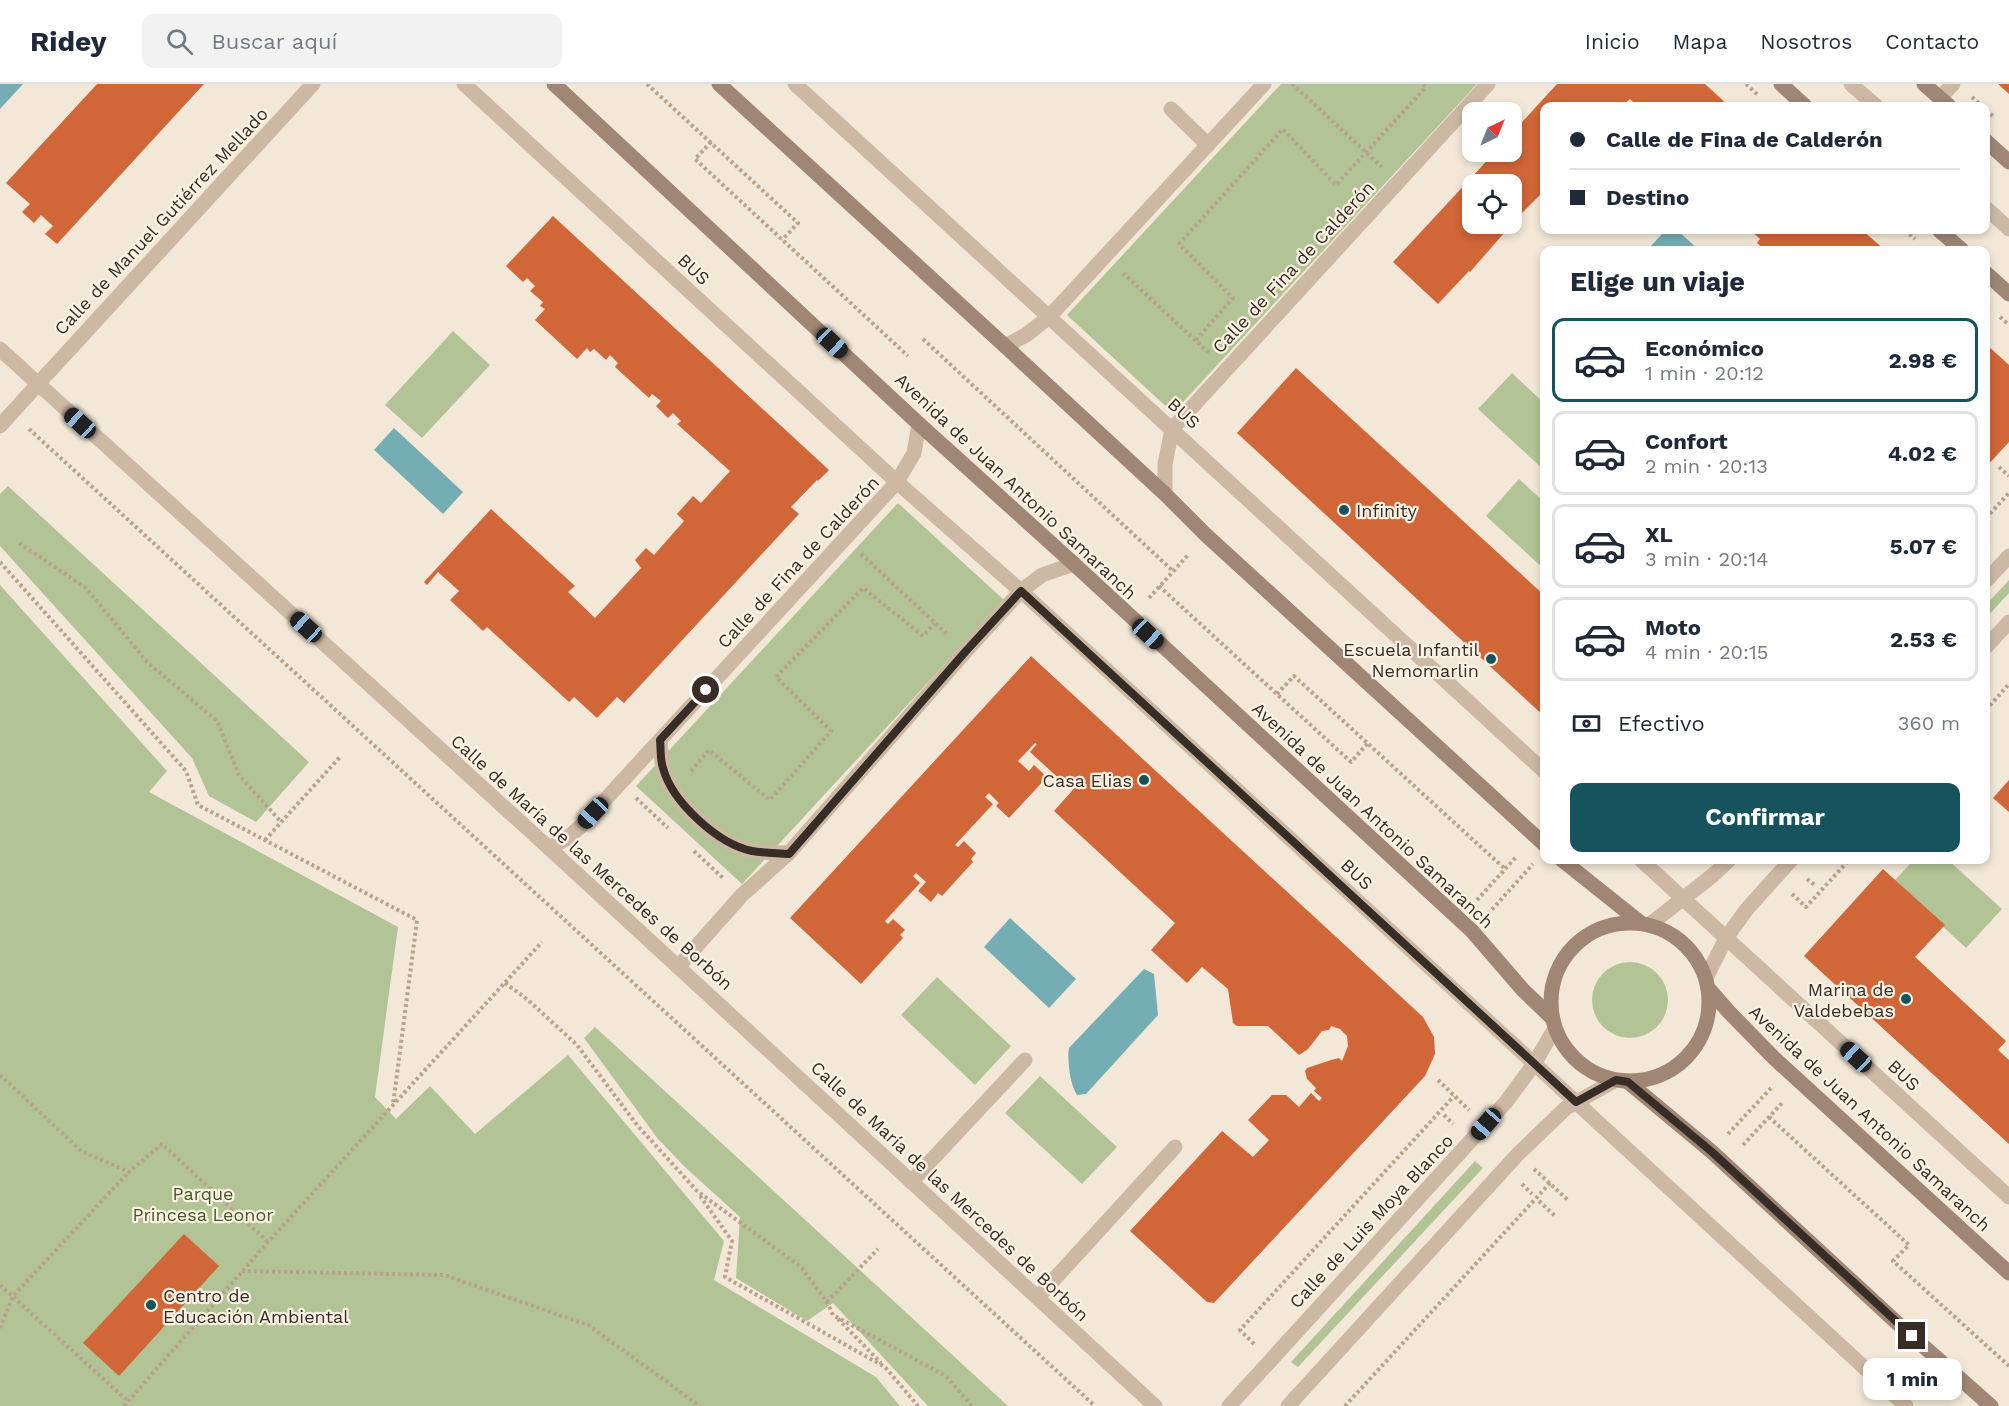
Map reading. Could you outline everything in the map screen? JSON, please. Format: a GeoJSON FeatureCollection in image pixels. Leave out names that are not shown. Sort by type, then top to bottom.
{"type":"FeatureCollection","features":[{"type":"Feature","properties":{"kind":"street","name":"Calle de Manuel Gutiérrez Mellado"},"geometry":{"type":"LineString","coordinates":[[0,426],[313,84]]}},
{"type":"Feature","properties":{"kind":"street","name":"BUS"},"geometry":{"type":"LineString","coordinates":[[464,84],[897,482],[1021,591],[1576,1102]]}},
{"type":"Feature","properties":{"kind":"street","name":"Avenida de Juan Antonio Samaranch"},"geometry":{"type":"LineString","coordinates":[[554,84],[919,424],[1466,925],[1553,1023]]}},
{"type":"Feature","properties":{"kind":"street"},"geometry":{"type":"LineString","coordinates":[[719,84],[1165,494],[1206,536],[1540,840]]}},
{"type":"Feature","properties":{"kind":"street","name":"BUS"},"geometry":{"type":"LineString","coordinates":[[795,84],[1540,767]]}},
{"type":"Feature","properties":{"kind":"street"},"geometry":{"type":"LineString","coordinates":[[1005,346],[1049,317],[1264,84]]}},
{"type":"Feature","properties":{"kind":"street","name":"Calle de Fina de Calderón"},"geometry":{"type":"LineString","coordinates":[[1172,429],[1488,84]]}},
{"type":"Feature","properties":{"kind":"street"},"geometry":{"type":"LineString","coordinates":[[1781,84],[1801,102]]}},
{"type":"Feature","properties":{"kind":"street"},"geometry":{"type":"LineString","coordinates":[[1851,84],[1871,102]]}},
{"type":"Feature","properties":{"kind":"street"},"geometry":{"type":"LineString","coordinates":[[1924,84],[1944,102],[1953,84]]}},
{"type":"Feature","properties":{"kind":"street"},"geometry":{"type":"LineString","coordinates":[[1171,109],[1208,145]]}},
{"type":"Feature","properties":{"kind":"street"},"geometry":{"type":"LineString","coordinates":[[1990,145],[2009,162]]}},
{"type":"Feature","properties":{"kind":"street"},"geometry":{"type":"LineString","coordinates":[[1990,212],[2009,229]]}},
{"type":"Feature","properties":{"kind":"street"},"geometry":{"type":"LineString","coordinates":[[1944,234],[1957,246]]}},
{"type":"Feature","properties":{"kind":"street"},"geometry":{"type":"LineString","coordinates":[[1990,277],[2009,294]]}},
{"type":"Feature","properties":{"kind":"street","name":"Calle de María de las Mercedes de Borbón"},"geometry":{"type":"LineString","coordinates":[[0,349],[549,848],[1155,1406]]}},
{"type":"Feature","properties":{"kind":"street","name":"Calle de Fina de Calderón"},"geometry":{"type":"LineString","coordinates":[[549,848],[566,839],[580,827],[897,482],[914,453],[919,424]]}},
{"type":"Feature","properties":{"kind":"street"},"geometry":{"type":"LineString","coordinates":[[1165,494],[1165,464],[1172,429]]}},
{"type":"Feature","properties":{"kind":"street"},"geometry":{"type":"LineString","coordinates":[[1990,577],[2009,556]]}},
{"type":"Feature","properties":{"kind":"street"},"geometry":{"type":"LineString","coordinates":[[678,967],[742,895],[789,854],[1021,591],[1042,575],[1074,564]]}},
{"type":"Feature","properties":{"kind":"street"},"geometry":{"type":"LineString","coordinates":[[1990,643],[2009,622]]}},
{"type":"Feature","properties":{"kind":"street"},"geometry":{"type":"LineString","coordinates":[[660,740],[663,769],[674,791],[702,824],[725,839],[751,851],[789,854]]}},
{"type":"Feature","properties":{"kind":"street"},"geometry":{"type":"LineString","coordinates":[[1567,864],[1645,924]]}},
{"type":"Feature","properties":{"kind":"street","name":"BUS"},"geometry":{"type":"LineString","coordinates":[[1645,864],[2009,1197]]}},
{"type":"Feature","properties":{"kind":"street"},"geometry":{"type":"LineString","coordinates":[[1645,924],[1683,899],[1725,864]]}},
{"type":"Feature","properties":{"kind":"street"},"geometry":{"type":"LineString","coordinates":[[1707,983],[1726,938],[1747,909],[1787,864]]}},
{"type":"Feature","properties":{"kind":"street"},"geometry":{"type":"LineString","coordinates":[[1288,1406],[1518,1154],[1553,1119],[1576,1102],[1622,1081],[1656,1077],[1671,1071],[1693,1051],[1701,1038],[1708,1018],[1707,983],[1700,963],[1686,945],[1665,930],[1645,924],[1616,923],[1589,933],[1574,945],[1555,974],[1551,996],[1553,1023],[1563,1046],[1577,1061],[1597,1074],[1622,1081],[1712,1152],[1991,1406]]}},
{"type":"Feature","properties":{"kind":"street","name":"Avenida de Juan Antonio Samaranch"},"geometry":{"type":"LineString","coordinates":[[1707,983],[1729,1012],[1774,1058],[2009,1273]]}},
{"type":"Feature","properties":{"kind":"street","name":"Calle de Luis Moya Blanco"},"geometry":{"type":"LineString","coordinates":[[1229,1406],[1506,1102],[1534,1064],[1553,1023]]}},
{"type":"Feature","properties":{"kind":"street"},"geometry":{"type":"LineString","coordinates":[[911,1182],[1025,1060]]}},
{"type":"Feature","properties":{"kind":"street"},"geometry":{"type":"LineString","coordinates":[[1576,1102],[1906,1406]]}},
{"type":"Feature","properties":{"kind":"street"},"geometry":{"type":"LineString","coordinates":[[1038,1297],[1175,1147]]}},
{"type":"Feature","properties":{"kind":"path"},"geometry":{"type":"LineString","coordinates":[[647,84],[798,223],[783,240]]}},
{"type":"Feature","properties":{"kind":"path"},"geometry":{"type":"LineString","coordinates":[[1293,84],[1383,167]]}},
{"type":"Feature","properties":{"kind":"path"},"geometry":{"type":"LineString","coordinates":[[1196,340],[1233,298],[1179,244],[1283,129],[1336,184],[1426,87],[1423,84]]}},
{"type":"Feature","properties":{"kind":"path"},"geometry":{"type":"LineString","coordinates":[[711,142],[695,159],[908,356]]}},
{"type":"Feature","properties":{"kind":"path"},"geometry":{"type":"LineString","coordinates":[[1119,270],[1212,355]]}},
{"type":"Feature","properties":{"kind":"path"},"geometry":{"type":"LineString","coordinates":[[923,339],[1173,571]]}},
{"type":"Feature","properties":{"kind":"path"},"geometry":{"type":"LineString","coordinates":[[12,412],[1095,1406]]}},
{"type":"Feature","properties":{"kind":"path"},"geometry":{"type":"LineString","coordinates":[[1999,467],[2009,476]]}},
{"type":"Feature","properties":{"kind":"path"},"geometry":{"type":"LineString","coordinates":[[1990,514],[2009,493]]}},
{"type":"Feature","properties":{"kind":"path"},"geometry":{"type":"LineString","coordinates":[[19,543],[87,588],[147,662],[217,722],[239,775],[281,822]]}},
{"type":"Feature","properties":{"kind":"path"},"geometry":{"type":"LineString","coordinates":[[859,553],[951,638]]}},
{"type":"Feature","properties":{"kind":"path"},"geometry":{"type":"LineString","coordinates":[[1149,598],[1188,555]]}},
{"type":"Feature","properties":{"kind":"path"},"geometry":{"type":"LineString","coordinates":[[0,562],[186,771],[198,805],[417,920],[393,1105]]}},
{"type":"Feature","properties":{"kind":"path"},"geometry":{"type":"LineString","coordinates":[[1159,586],[1351,762],[1368,743]]}},
{"type":"Feature","properties":{"kind":"path"},"geometry":{"type":"LineString","coordinates":[[653,814],[709,750],[770,800],[831,731],[776,677],[863,588],[923,636],[934,623]]}},
{"type":"Feature","properties":{"kind":"path"},"geometry":{"type":"LineString","coordinates":[[1277,694],[1294,676],[1505,868]]}},
{"type":"Feature","properties":{"kind":"path"},"geometry":{"type":"LineString","coordinates":[[1990,705],[2009,684]]}},
{"type":"Feature","properties":{"kind":"path"},"geometry":{"type":"LineString","coordinates":[[265,840],[340,757]]}},
{"type":"Feature","properties":{"kind":"path"},"geometry":{"type":"LineString","coordinates":[[1477,900],[1517,856]]}},
{"type":"Feature","properties":{"kind":"path"},"geometry":{"type":"LineString","coordinates":[[1787,889],[1806,907],[1845,864]]}},
{"type":"Feature","properties":{"kind":"path"},"geometry":{"type":"LineString","coordinates":[[1490,911],[1529,868]]}},
{"type":"Feature","properties":{"kind":"path"},"geometry":{"type":"LineString","coordinates":[[124,1406],[268,1242],[543,942]]}},
{"type":"Feature","properties":{"kind":"path"},"geometry":{"type":"LineString","coordinates":[[505,983],[528,1000],[577,1045],[638,1125],[697,1191],[732,1241],[725,1277],[885,1367]]}},
{"type":"Feature","properties":{"kind":"path"},"geometry":{"type":"LineString","coordinates":[[0,1075],[81,1151],[129,1172]]}},
{"type":"Feature","properties":{"kind":"path"},"geometry":{"type":"LineString","coordinates":[[1438,1080],[1473,1113]]}},
{"type":"Feature","properties":{"kind":"path"},"geometry":{"type":"LineString","coordinates":[[1730,1132],[1769,1090]]}},
{"type":"Feature","properties":{"kind":"path"},"geometry":{"type":"LineString","coordinates":[[1257,1347],[1240,1330],[1455,1096]]}},
{"type":"Feature","properties":{"kind":"path"},"geometry":{"type":"LineString","coordinates":[[1743,1145],[1783,1102]]}},
{"type":"Feature","properties":{"kind":"path"},"geometry":{"type":"LineString","coordinates":[[1444,1115],[1458,1128]]}},
{"type":"Feature","properties":{"kind":"path"},"geometry":{"type":"LineString","coordinates":[[1769,1117],[1909,1245],[1893,1261],[2009,1366]]}},
{"type":"Feature","properties":{"kind":"path"},"geometry":{"type":"LineString","coordinates":[[0,1328],[13,1296],[129,1172],[162,1144],[268,1242]]}},
{"type":"Feature","properties":{"kind":"path"},"geometry":{"type":"LineString","coordinates":[[1532,1167],[1569,1201]]}},
{"type":"Feature","properties":{"kind":"path"},"geometry":{"type":"LineString","coordinates":[[1519,1182],[1532,1194]]}},
{"type":"Feature","properties":{"kind":"path"},"geometry":{"type":"LineString","coordinates":[[1345,1406],[1550,1183]]}},
{"type":"Feature","properties":{"kind":"path"},"geometry":{"type":"LineString","coordinates":[[697,1191],[801,1267],[833,1314],[885,1367],[918,1406]]}},
{"type":"Feature","properties":{"kind":"path"},"geometry":{"type":"LineString","coordinates":[[1539,1201],[1555,1216]]}},
{"type":"Feature","properties":{"kind":"path"},"geometry":{"type":"LineString","coordinates":[[827,1302],[878,1249]]}},
{"type":"Feature","properties":{"kind":"path"},"geometry":{"type":"LineString","coordinates":[[242,1271],[444,1275],[588,1325],[700,1406]]}},
{"type":"Feature","properties":{"kind":"path"},"geometry":{"type":"LineString","coordinates":[[0,1285],[128,1401]]}},
{"type":"Feature","properties":{"kind":"path"},"geometry":{"type":"LineString","coordinates":[[833,1314],[946,1376],[972,1406]]}},
{"type":"Feature","properties":{"kind":"green space"},"geometry":{"type":"Polygon","coordinates":[[[1281,84],[1477,84],[1173,413],[1067,315],[1281,84]]]}},
{"type":"Feature","properties":{"kind":"green space"},"geometry":{"type":"Polygon","coordinates":[[[453,331],[490,365],[422,438],[385,405],[453,331]]]}},
{"type":"Feature","properties":{"kind":"green space"},"geometry":{"type":"Polygon","coordinates":[[[1512,373],[1540,399],[1540,466],[1478,409],[1512,373]]]}},
{"type":"Feature","properties":{"kind":"green space"},"geometry":{"type":"Polygon","coordinates":[[[1519,479],[1540,498],[1540,565],[1486,516],[1519,479]]]}},
{"type":"Feature","properties":{"kind":"green space"},"geometry":{"type":"Polygon","coordinates":[[[8,486],[309,762],[256,822],[209,796],[192,758],[0,546],[0,494],[8,486]]]}},
{"type":"Feature","properties":{"kind":"green space"},"geometry":{"type":"Polygon","coordinates":[[[898,503],[1004,600],[742,884],[636,786],[898,503]]]}},
{"type":"Feature","properties":{"kind":"green space"},"geometry":{"type":"Polygon","coordinates":[[[2009,580],[2009,593],[1990,614],[1990,601],[2009,580]]]}},
{"type":"Feature","properties":{"kind":"green space","name":"Parque Princesa Leonor"},"geometry":{"type":"Polygon","coordinates":[[[0,585],[167,771],[149,792],[398,927],[375,1097],[396,1119],[430,1086],[475,1134],[568,1055],[724,1241],[714,1280],[876,1377],[900,1406],[0,1406],[0,585]]]}},
{"type":"Feature","properties":{"kind":"green space"},"geometry":{"type":"Polygon","coordinates":[[[1910,864],[1952,864],[2002,909],[1966,948],[1894,881],[1910,864]]]}},
{"type":"Feature","properties":{"kind":"green space"},"geometry":{"type":"Polygon","coordinates":[[[1630,962],[1645,965],[1657,973],[1665,985],[1668,1000],[1665,1015],[1657,1027],[1645,1035],[1630,1038],[1615,1035],[1603,1027],[1595,1015],[1592,1000],[1595,985],[1603,973],[1615,965],[1630,962]]]}},
{"type":"Feature","properties":{"kind":"green space"},"geometry":{"type":"Polygon","coordinates":[[[937,977],[1011,1046],[975,1085],[901,1015],[937,977]]]}},
{"type":"Feature","properties":{"kind":"green space"},"geometry":{"type":"Polygon","coordinates":[[[595,1027],[1008,1406],[928,1406],[833,1303],[807,1321],[736,1278],[740,1217],[658,1139],[584,1038],[595,1027]]]}},
{"type":"Feature","properties":{"kind":"green space"},"geometry":{"type":"Polygon","coordinates":[[[1040,1076],[1117,1147],[1082,1184],[1005,1113],[1040,1076]]]}},
{"type":"Feature","properties":{"kind":"green space"},"geometry":{"type":"Polygon","coordinates":[[[1475,1161],[1483,1168],[1298,1367],[1291,1362],[1475,1161]]]}},
{"type":"Feature","properties":{"kind":"water"},"geometry":{"type":"Polygon","coordinates":[[[0,84],[23,84],[0,109],[0,84]]]}},
{"type":"Feature","properties":{"kind":"water"},"geometry":{"type":"Polygon","coordinates":[[[1662,234],[1681,234],[1695,246],[1651,246],[1662,234]]]}},
{"type":"Feature","properties":{"kind":"water"},"geometry":{"type":"Polygon","coordinates":[[[394,428],[463,492],[443,514],[374,450],[394,428]]]}},
{"type":"Feature","properties":{"kind":"water"},"geometry":{"type":"Polygon","coordinates":[[[1010,918],[1076,979],[1049,1008],[984,947],[1010,918]]]}},
{"type":"Feature","properties":{"kind":"water"},"geometry":{"type":"Polygon","coordinates":[[[1144,969],[1154,974],[1158,1015],[1086,1094],[1077,1095],[1070,1072],[1069,1048],[1144,969]]]}},
{"type":"Feature","properties":{"kind":"building"},"geometry":{"type":"Polygon","coordinates":[[[97,84],[204,84],[57,244],[45,234],[53,226],[41,215],[34,223],[22,212],[30,204],[6,183],[97,84]]]}},
{"type":"Feature","properties":{"kind":"building"},"geometry":{"type":"Polygon","coordinates":[[[1557,84],[1705,84],[1725,102],[1633,102],[1630,99],[1627,102],[1540,102],[1557,84]]]}},
{"type":"Feature","properties":{"kind":"building"},"geometry":{"type":"Polygon","coordinates":[[[1998,84],[2009,84],[2009,94],[1998,84]]]}},
{"type":"Feature","properties":{"kind":"building"},"geometry":{"type":"Polygon","coordinates":[[[1540,103],[1540,195],[1522,213],[1522,174],[1475,174],[1486,162],[1522,162],[1522,122],[1540,103]]]}},
{"type":"Feature","properties":{"kind":"building"},"geometry":{"type":"Polygon","coordinates":[[[1462,188],[1462,234],[1503,234],[1438,304],[1393,262],[1462,188]]]}},
{"type":"Feature","properties":{"kind":"building"},"geometry":{"type":"Polygon","coordinates":[[[553,216],[829,470],[791,507],[799,514],[624,703],[617,697],[597,718],[574,697],[569,702],[487,627],[483,631],[450,600],[459,591],[438,572],[427,585],[424,582],[491,509],[575,586],[568,592],[595,618],[641,568],[635,560],[646,548],[654,555],[684,521],[677,514],[693,496],[701,503],[730,471],[677,424],[681,421],[673,413],[668,418],[656,406],[661,401],[652,394],[649,398],[615,367],[618,363],[610,355],[606,360],[594,349],[590,352],[587,348],[577,359],[535,320],[545,309],[540,306],[543,302],[530,291],[535,286],[527,278],[523,282],[506,266],[553,216]]]}},
{"type":"Feature","properties":{"kind":"building"},"geometry":{"type":"Polygon","coordinates":[[[1754,234],[1867,234],[1880,246],[1760,246],[1757,243],[1760,239],[1754,234]]]}},
{"type":"Feature","properties":{"kind":"building"},"geometry":{"type":"Polygon","coordinates":[[[1990,348],[2009,365],[2009,442],[1990,463],[1990,348]]]}},
{"type":"Feature","properties":{"kind":"building"},"geometry":{"type":"Polygon","coordinates":[[[1296,368],[1540,591],[1540,712],[1237,433],[1296,368]]]}},
{"type":"Feature","properties":{"kind":"building"},"geometry":{"type":"Polygon","coordinates":[[[1031,656],[1423,1017],[1434,1037],[1435,1054],[1425,1076],[1214,1303],[1207,1302],[1130,1231],[1222,1131],[1253,1157],[1269,1140],[1248,1120],[1272,1095],[1286,1095],[1299,1107],[1311,1093],[1319,1101],[1322,1098],[1314,1091],[1316,1088],[1307,1079],[1305,1071],[1307,1068],[1331,1060],[1339,1058],[1342,1061],[1348,1046],[1347,1036],[1340,1029],[1331,1026],[1329,1030],[1322,1031],[1308,1049],[1299,1055],[1268,1026],[1237,1026],[1233,1023],[1228,989],[1202,967],[1187,983],[1151,950],[1175,923],[1054,811],[1079,783],[1074,778],[1067,786],[1030,752],[1037,744],[1035,743],[1018,761],[1029,771],[1034,765],[1047,777],[1009,818],[996,806],[999,803],[989,793],[985,797],[993,804],[955,845],[958,847],[964,841],[976,853],[971,859],[973,862],[942,896],[938,893],[931,902],[918,891],[926,882],[916,873],[913,876],[920,883],[885,921],[888,924],[893,919],[905,930],[900,935],[903,938],[861,984],[790,918],[1031,656]]]}},
{"type":"Feature","properties":{"kind":"building"},"geometry":{"type":"Polygon","coordinates":[[[2009,780],[2009,812],[1993,798],[2009,780]]]}},
{"type":"Feature","properties":{"kind":"building","name":"Marina de Valdebebas"},"geometry":{"type":"Polygon","coordinates":[[[1883,869],[1945,925],[1915,957],[2006,1041],[1998,1050],[2009,1060],[2009,1144],[1804,956],[1883,869]]]}},
{"type":"Feature","properties":{"kind":"building","name":"Centro de Educación Ambiental"},"geometry":{"type":"Polygon","coordinates":[[[184,1234],[219,1266],[119,1376],[83,1343],[184,1234]]]}},
{"type":"Feature","properties":{"kind":"place","name":"Infinity"},"geometry":{"type":"Point","coordinates":[1344,510]}},
{"type":"Feature","properties":{"kind":"place","name":"Escuela Infantil Nemomarlin"},"geometry":{"type":"Point","coordinates":[1491,659]}},
{"type":"Feature","properties":{"kind":"place","name":"Casa Elias"},"geometry":{"type":"Point","coordinates":[1144,780]}},
{"type":"Feature","properties":{"kind":"place","name":"Marina de Valdebebas"},"geometry":{"type":"Point","coordinates":[1906,999]}},
{"type":"Feature","properties":{"kind":"place","name":"Centro de Educación Ambiental"},"geometry":{"type":"Point","coordinates":[151,1305]}},
{"type":"Feature","properties":{"kind":"route"},"geometry":{"type":"LineString","coordinates":[[706,690],[660,740],[663,769],[674,791],[702,824],[725,839],[751,851],[789,854],[1021,591],[1576,1102],[1616,1080],[1628,1082],[1712,1152],[1912,1336]]}}]}
